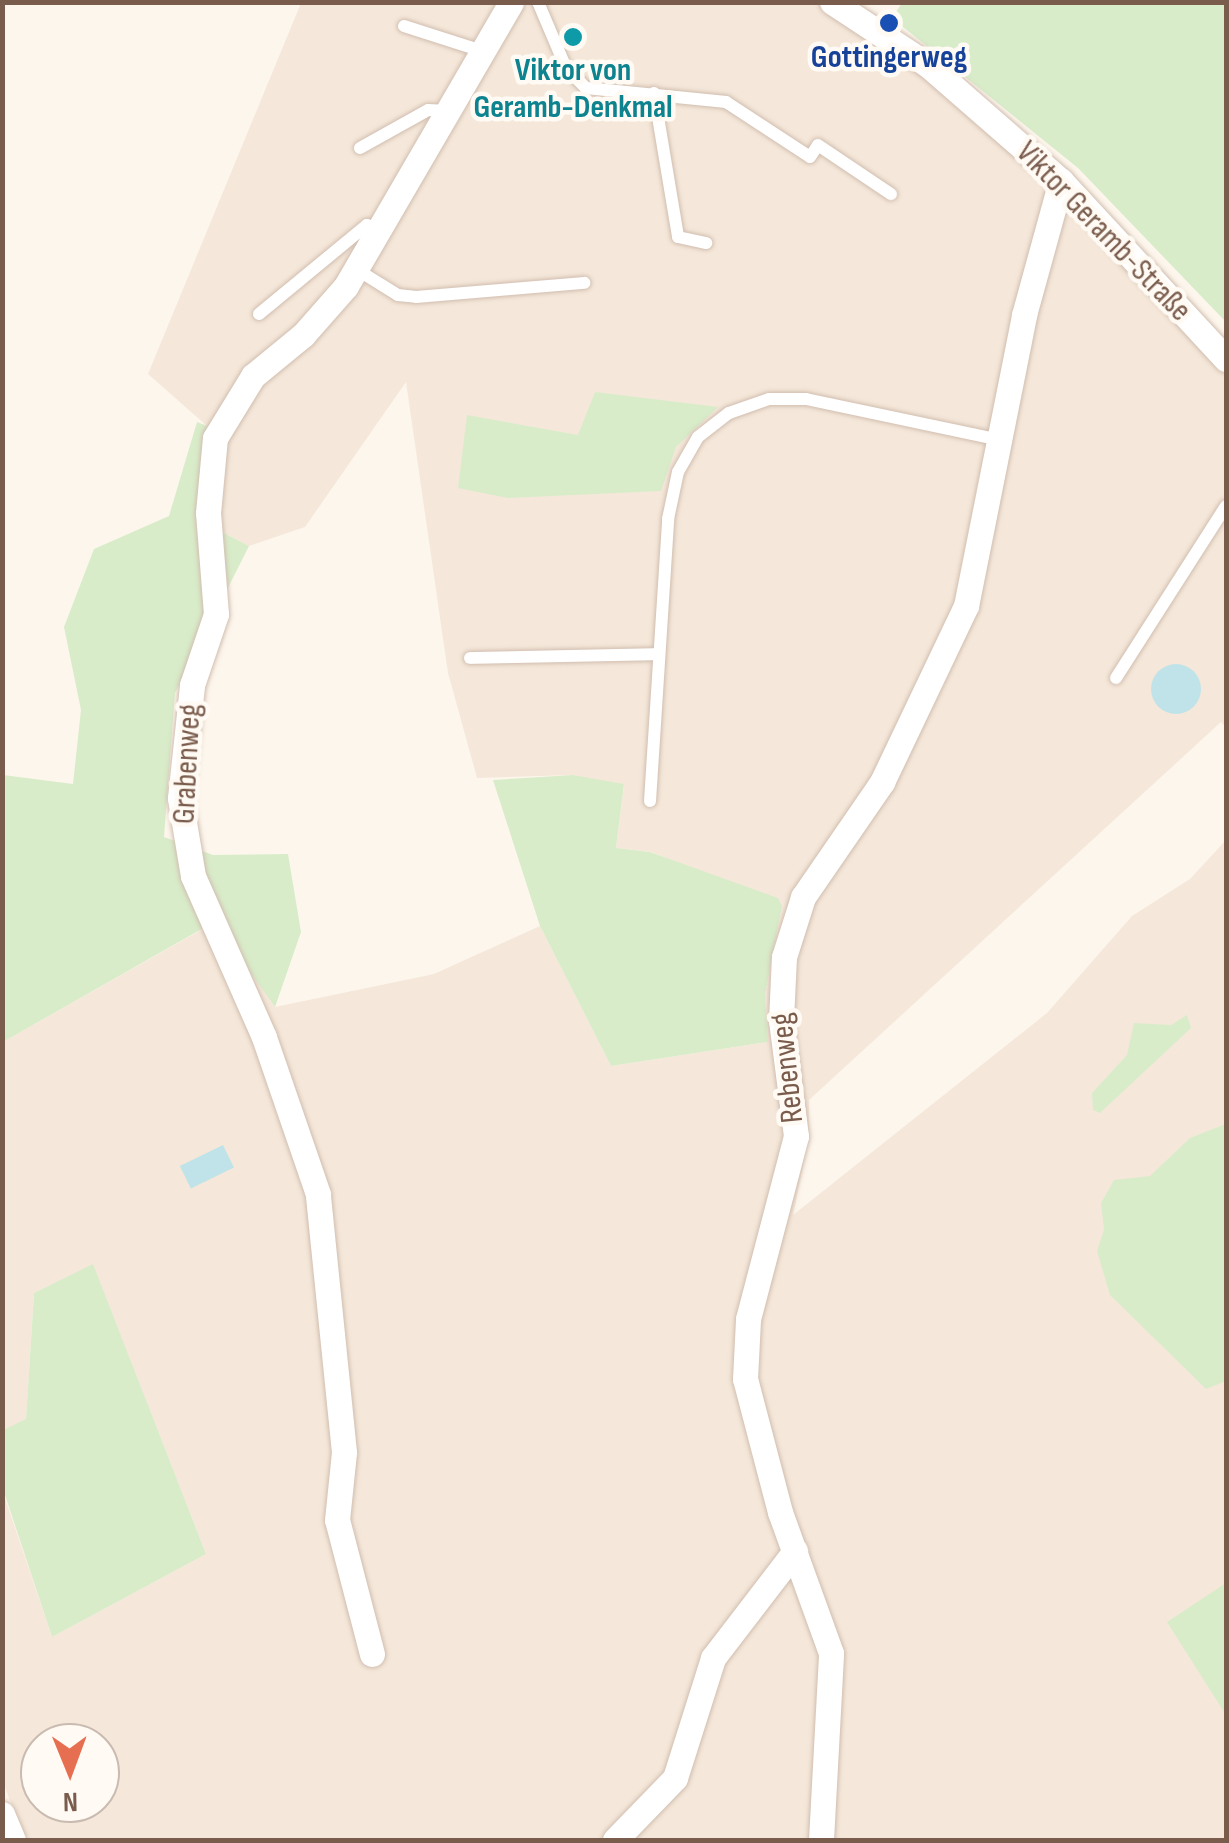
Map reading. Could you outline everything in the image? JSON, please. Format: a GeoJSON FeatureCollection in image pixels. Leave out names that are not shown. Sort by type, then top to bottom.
{"type":"FeatureCollection","features":[{"type":"Feature","properties":{"kind":"street","name":"Grabenweg"},"geometry":{"type":"LineString","coordinates":[[372,1654],[337,1520],[344,1452],[318,1194],[264,1037],[194,876],[180,798],[192,685],[216,614],[208,514],[215,438],[253,376],[324,314],[356,270],[510,2]]}},
{"type":"Feature","properties":{"kind":"street","name":"Viktor Geramb-Straße"},"geometry":{"type":"LineString","coordinates":[[832,2],[928,65],[1061,180],[1226,359]]}},
{"type":"Feature","properties":{"kind":"street","name":"Rebenweg"},"geometry":{"type":"LineString","coordinates":[[821,1840],[831,1653],[795,1551],[745,1379],[748,1319],[796,1136],[781,1020],[784,956],[803,897],[882,782],[956,632],[1061,180]]}},
{"type":"Feature","properties":{"kind":"street"},"geometry":{"type":"LineString","coordinates":[[615,1840],[674,1778],[713,1658],[795,1551]]}},
{"type":"Feature","properties":{"kind":"street"},"geometry":{"type":"LineString","coordinates":[[2,1814],[12,1840]]}},
{"type":"Feature","properties":{"kind":"lane"},"geometry":{"type":"LineString","coordinates":[[538,2],[579,83],[595,91],[726,102],[810,157],[818,146],[891,194]]}},
{"type":"Feature","properties":{"kind":"lane"},"geometry":{"type":"LineString","coordinates":[[404,26],[483,51]]}},
{"type":"Feature","properties":{"kind":"lane"},"geometry":{"type":"LineString","coordinates":[[654,93],[678,237],[706,244]]}},
{"type":"Feature","properties":{"kind":"lane"},"geometry":{"type":"LineString","coordinates":[[360,148],[428,110],[448,111]]}},
{"type":"Feature","properties":{"kind":"lane"},"geometry":{"type":"LineString","coordinates":[[259,314],[367,225],[380,231]]}},
{"type":"Feature","properties":{"kind":"lane"},"geometry":{"type":"LineString","coordinates":[[356,270],[398,295],[416,297],[584,283]]}},
{"type":"Feature","properties":{"kind":"lane"},"geometry":{"type":"LineString","coordinates":[[650,801],[668,519],[678,472],[698,438],[729,414],[769,399],[806,399],[1000,440]]}},
{"type":"Feature","properties":{"kind":"lane"},"geometry":{"type":"LineString","coordinates":[[1116,678],[1226,506]]}},
{"type":"Feature","properties":{"kind":"lane"},"geometry":{"type":"LineString","coordinates":[[470,658],[659,654]]}},
{"type":"Feature","properties":{"kind":"shaded area"},"geometry":{"type":"Polygon","coordinates":[[[301,3],[832,3],[928,65],[1226,359],[1226,728],[1221,722],[809,1100],[809,1137],[793,1215],[1047,1013],[1132,916],[1190,879],[1226,840],[1226,1840],[25,1840],[3,1782],[2,1489],[52,1637],[206,1554],[93,1265],[34,1293],[26,1420],[3,1430],[3,1042],[215,922],[275,1007],[434,974],[540,926],[611,1066],[768,1042],[765,995],[782,906],[651,852],[616,848],[624,785],[573,775],[477,778],[448,673],[406,382],[305,527],[249,546],[203,522],[207,426],[148,374],[301,3]]]}},
{"type":"Feature","properties":{"kind":"green space"},"geometry":{"type":"Polygon","coordinates":[[[902,3],[1226,3],[1226,322],[1078,168],[892,18],[902,3]]]}},
{"type":"Feature","properties":{"kind":"green space"},"geometry":{"type":"Polygon","coordinates":[[[595,392],[718,407],[676,447],[661,491],[508,498],[458,488],[467,415],[578,435],[595,392]]]}},
{"type":"Feature","properties":{"kind":"green space"},"geometry":{"type":"Polygon","coordinates":[[[197,422],[207,426],[203,522],[249,546],[175,693],[164,837],[213,855],[288,854],[301,932],[275,1007],[214,922],[3,1042],[3,775],[73,784],[81,710],[64,627],[94,549],[169,516],[197,422]]]}},
{"type":"Feature","properties":{"kind":"green space"},"geometry":{"type":"Polygon","coordinates":[[[573,775],[624,784],[616,848],[650,852],[778,898],[782,906],[765,995],[768,1042],[611,1066],[540,926],[493,780],[573,775]]]}},
{"type":"Feature","properties":{"kind":"green space"},"geometry":{"type":"Polygon","coordinates":[[[1187,1015],[1191,1028],[1100,1113],[1093,1110],[1092,1093],[1127,1055],[1134,1023],[1171,1025],[1187,1015]]]}},
{"type":"Feature","properties":{"kind":"green space"},"geometry":{"type":"Polygon","coordinates":[[[1226,1124],[1226,1381],[1206,1389],[1110,1295],[1097,1251],[1104,1230],[1101,1203],[1114,1180],[1150,1176],[1190,1138],[1226,1124]]]}},
{"type":"Feature","properties":{"kind":"green space"},"geometry":{"type":"Polygon","coordinates":[[[93,1264],[206,1554],[52,1637],[3,1489],[3,1430],[26,1419],[34,1293],[93,1264]]]}},
{"type":"Feature","properties":{"kind":"green space"},"geometry":{"type":"Polygon","coordinates":[[[1226,1583],[1226,1715],[1167,1622],[1226,1583]]]}},
{"type":"Feature","properties":{"kind":"water"},"geometry":{"type":"Polygon","coordinates":[[[1176,664],[1194,671],[1201,689],[1194,707],[1176,714],[1158,707],[1151,689],[1158,671],[1176,664]]]}},
{"type":"Feature","properties":{"kind":"water"},"geometry":{"type":"Polygon","coordinates":[[[223,1145],[234,1167],[191,1189],[180,1166],[223,1145]]]}},
{"type":"Feature","properties":{"kind":"place","name":"Gottingerweg"},"geometry":{"type":"Point","coordinates":[889,23]}},
{"type":"Feature","properties":{"kind":"place","name":"Viktor von Geramb-Denkmal"},"geometry":{"type":"Point","coordinates":[573,37]}}]}
